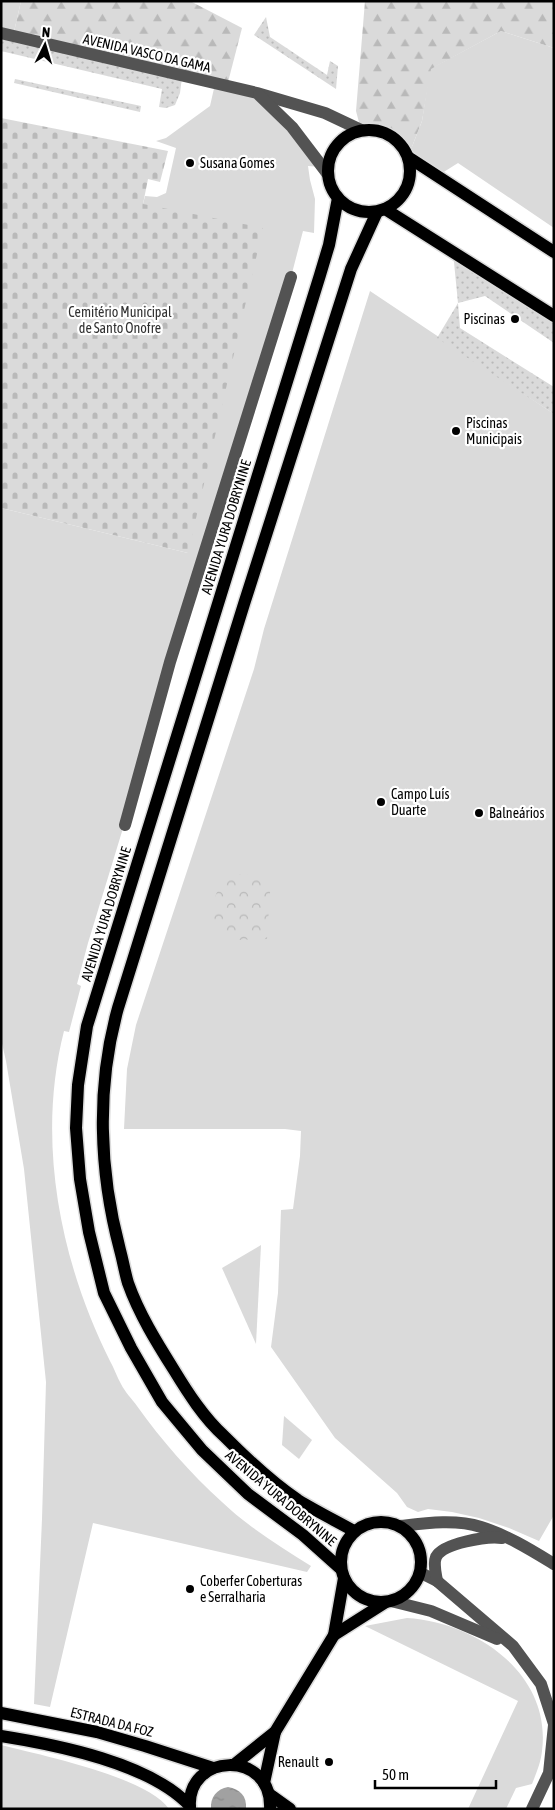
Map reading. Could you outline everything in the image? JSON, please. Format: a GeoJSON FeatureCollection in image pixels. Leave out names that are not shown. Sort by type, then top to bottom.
{"type":"FeatureCollection","features":[{"type":"Feature","properties":{"kind":"main road"},"geometry":{"type":"LineString","coordinates":[[371,129],[390,135],[404,148],[408,156],[411,169],[409,182],[404,193],[396,202],[381,210],[366,212],[346,205],[338,198],[329,182],[327,173],[328,161],[336,146],[350,134],[361,130],[371,129]]}},
{"type":"Feature","properties":{"kind":"main road"},"geometry":{"type":"LineString","coordinates":[[408,156],[554,252]]}},
{"type":"Feature","properties":{"kind":"main road","name":"AVENIDA YURA DOBRYNINE"},"geometry":{"type":"LineString","coordinates":[[338,198],[329,245],[320,275],[87,1026],[78,1085],[76,1128],[81,1188],[89,1232],[104,1293],[131,1348],[162,1402],[202,1450],[248,1494],[303,1535],[343,1573]]}},
{"type":"Feature","properties":{"kind":"main road"},"geometry":{"type":"LineString","coordinates":[[381,210],[554,316]]}},
{"type":"Feature","properties":{"kind":"main road","name":"AVENIDA YURA DOBRYNINE"},"geometry":{"type":"LineString","coordinates":[[354,1531],[300,1501],[222,1435],[186,1390],[153,1337],[128,1284],[113,1225],[104,1171],[103,1087],[110,1035],[244,604],[351,269],[381,210]]}},
{"type":"Feature","properties":{"kind":"main road"},"geometry":{"type":"LineString","coordinates":[[235,1764],[275,1732],[334,1635],[343,1573],[341,1559],[343,1548],[348,1539],[354,1531],[369,1523],[380,1521],[400,1526],[411,1534],[419,1546],[422,1559],[416,1583],[410,1591],[401,1597],[388,1601],[334,1635]]}},
{"type":"Feature","properties":{"kind":"main road"},"geometry":{"type":"LineString","coordinates":[[343,1573],[351,1588],[361,1597],[373,1601],[388,1601]]}},
{"type":"Feature","properties":{"kind":"main road","name":"ESTRADA DA FOZ"},"geometry":{"type":"LineString","coordinates":[[1,1713],[97,1732],[213,1768]]}},
{"type":"Feature","properties":{"kind":"main road"},"geometry":{"type":"LineString","coordinates":[[270,1809],[267,1789],[275,1732]]}},
{"type":"Feature","properties":{"kind":"main road"},"geometry":{"type":"LineString","coordinates":[[1,1736],[88,1755],[120,1766],[170,1788],[190,1807]]}},
{"type":"Feature","properties":{"kind":"main road"},"geometry":{"type":"LineString","coordinates":[[190,1807],[191,1794],[203,1774],[213,1768],[235,1764],[246,1767],[257,1774],[267,1789],[290,1809]]}},
{"type":"Feature","properties":{"kind":"street","name":"AVENIDA VASCO DA GAMA"},"geometry":{"type":"LineString","coordinates":[[1,33],[257,93],[325,113],[361,130]]}},
{"type":"Feature","properties":{"kind":"street"},"geometry":{"type":"LineString","coordinates":[[257,93],[292,127],[327,173]]}},
{"type":"Feature","properties":{"kind":"street"},"geometry":{"type":"LineString","coordinates":[[125,825],[170,662],[291,277]]}},
{"type":"Feature","properties":{"kind":"street"},"geometry":{"type":"LineString","coordinates":[[400,1526],[448,1522],[480,1527],[514,1541],[554,1564]]}},
{"type":"Feature","properties":{"kind":"street"},"geometry":{"type":"LineString","coordinates":[[437,1581],[434,1563],[437,1556],[444,1549],[485,1538],[514,1541]]}},
{"type":"Feature","properties":{"kind":"street"},"geometry":{"type":"LineString","coordinates":[[420,1573],[437,1581],[513,1646],[541,1684],[554,1724],[549,1773],[532,1809]]}},
{"type":"Feature","properties":{"kind":"street"},"geometry":{"type":"LineString","coordinates":[[388,1601],[434,1612],[513,1646]]}},
{"type":"Feature","properties":{"kind":"green space"},"geometry":{"type":"Polygon","coordinates":[[[1,1],[21,1],[13,36],[1,35],[1,1]]]}},
{"type":"Feature","properties":{"kind":"green space"},"geometry":{"type":"Polygon","coordinates":[[[21,1],[190,1],[242,28],[227,86],[13,36],[21,1]]]}},
{"type":"Feature","properties":{"kind":"green space"},"geometry":{"type":"Polygon","coordinates":[[[365,1],[554,1],[554,48],[501,31],[431,69],[422,121],[408,157],[400,144],[389,135],[383,132],[361,130],[356,111],[365,1]]]}},
{"type":"Feature","properties":{"kind":"green space"},"geometry":{"type":"Polygon","coordinates":[[[266,17],[270,37],[327,75],[330,61],[338,66],[336,89],[254,35],[266,17]]]}},
{"type":"Feature","properties":{"kind":"green space"},"geometry":{"type":"Polygon","coordinates":[[[501,31],[554,48],[554,228],[458,163],[439,175],[408,157],[422,121],[430,69],[501,31]]]}},
{"type":"Feature","properties":{"kind":"green space"},"geometry":{"type":"Polygon","coordinates":[[[1,34],[182,77],[180,93],[175,105],[166,108],[159,107],[162,89],[1,51],[1,34]]]}},
{"type":"Feature","properties":{"kind":"green space"},"geometry":{"type":"Polygon","coordinates":[[[15,79],[141,106],[140,112],[14,83],[15,79]]]}},
{"type":"Feature","properties":{"kind":"green space"},"geometry":{"type":"Polygon","coordinates":[[[215,84],[257,93],[322,167],[308,166],[315,199],[314,233],[303,231],[291,277],[88,943],[77,984],[81,986],[69,1032],[64,1031],[56,1073],[52,1115],[53,1157],[58,1200],[66,1242],[78,1283],[93,1323],[123,1387],[166,1444],[210,1491],[253,1528],[311,1566],[307,1572],[93,1523],[50,1707],[34,1704],[46,1382],[24,1169],[1,1039],[1,508],[188,553],[143,204],[145,196],[157,197],[166,193],[176,148],[156,141],[166,138],[210,106],[215,84]]]}},
{"type":"Feature","properties":{"kind":"green space","name":"Cemitério Municipal de Santo Onofre"},"geometry":{"type":"Polygon","coordinates":[[[1,118],[168,151],[160,182],[148,179],[143,204],[263,228],[188,553],[1,508],[1,118]]]}},
{"type":"Feature","properties":{"kind":"green space"},"geometry":{"type":"Polygon","coordinates":[[[453,252],[554,316],[554,343],[485,296],[458,303],[453,252]]]}},
{"type":"Feature","properties":{"kind":"green space"},"geometry":{"type":"Polygon","coordinates":[[[370,291],[554,414],[554,1515],[539,1541],[479,1518],[428,1509],[418,1512],[407,1507],[397,1493],[335,1438],[271,1347],[278,1293],[281,1210],[293,1209],[300,1156],[301,1131],[285,1129],[124,1129],[127,1069],[136,1025],[254,669],[264,629],[370,291]]]}},
{"type":"Feature","properties":{"kind":"green space"},"geometry":{"type":"Polygon","coordinates":[[[458,303],[460,328],[554,387],[554,414],[437,338],[458,303]]]}},
{"type":"Feature","properties":{"kind":"green space"},"geometry":{"type":"Polygon","coordinates":[[[228,873],[271,877],[267,939],[237,940],[218,931],[213,915],[216,894],[228,873]]]}},
{"type":"Feature","properties":{"kind":"green space"},"geometry":{"type":"Polygon","coordinates":[[[261,1245],[256,1344],[222,1268],[261,1245]]]}},
{"type":"Feature","properties":{"kind":"green space"},"geometry":{"type":"Polygon","coordinates":[[[284,1416],[312,1440],[299,1459],[282,1445],[284,1416]]]}},
{"type":"Feature","properties":{"kind":"green space"},"geometry":{"type":"Polygon","coordinates":[[[407,1618],[433,1622],[459,1630],[483,1642],[504,1657],[522,1676],[535,1698],[542,1723],[541,1759],[532,1784],[516,1788],[506,1809],[468,1809],[518,1701],[365,1626],[407,1618]]]}},
{"type":"Feature","properties":{"kind":"green space"},"geometry":{"type":"Polygon","coordinates":[[[1,1745],[66,1761],[117,1777],[157,1797],[169,1809],[1,1809],[1,1745]]]}},
{"type":"Feature","properties":{"kind":"water"},"geometry":{"type":"Polygon","coordinates":[[[228,1787],[236,1789],[242,1794],[246,1809],[211,1809],[215,1794],[228,1787]]]}},
{"type":"Feature","properties":{"kind":"place","name":"Susana Gomes"},"geometry":{"type":"Point","coordinates":[190,163]}},
{"type":"Feature","properties":{"kind":"place","name":"Piscinas"},"geometry":{"type":"Point","coordinates":[515,319]}},
{"type":"Feature","properties":{"kind":"place","name":"Piscinas Municipais"},"geometry":{"type":"Point","coordinates":[456,431]}},
{"type":"Feature","properties":{"kind":"place","name":"Campo Luís Duarte"},"geometry":{"type":"Point","coordinates":[381,802]}},
{"type":"Feature","properties":{"kind":"place","name":"Balneários"},"geometry":{"type":"Point","coordinates":[479,813]}},
{"type":"Feature","properties":{"kind":"place","name":"Coberfer Coberturas e Serralharia"},"geometry":{"type":"Point","coordinates":[190,1589]}},
{"type":"Feature","properties":{"kind":"place","name":"Renault"},"geometry":{"type":"Point","coordinates":[329,1762]}}]}
